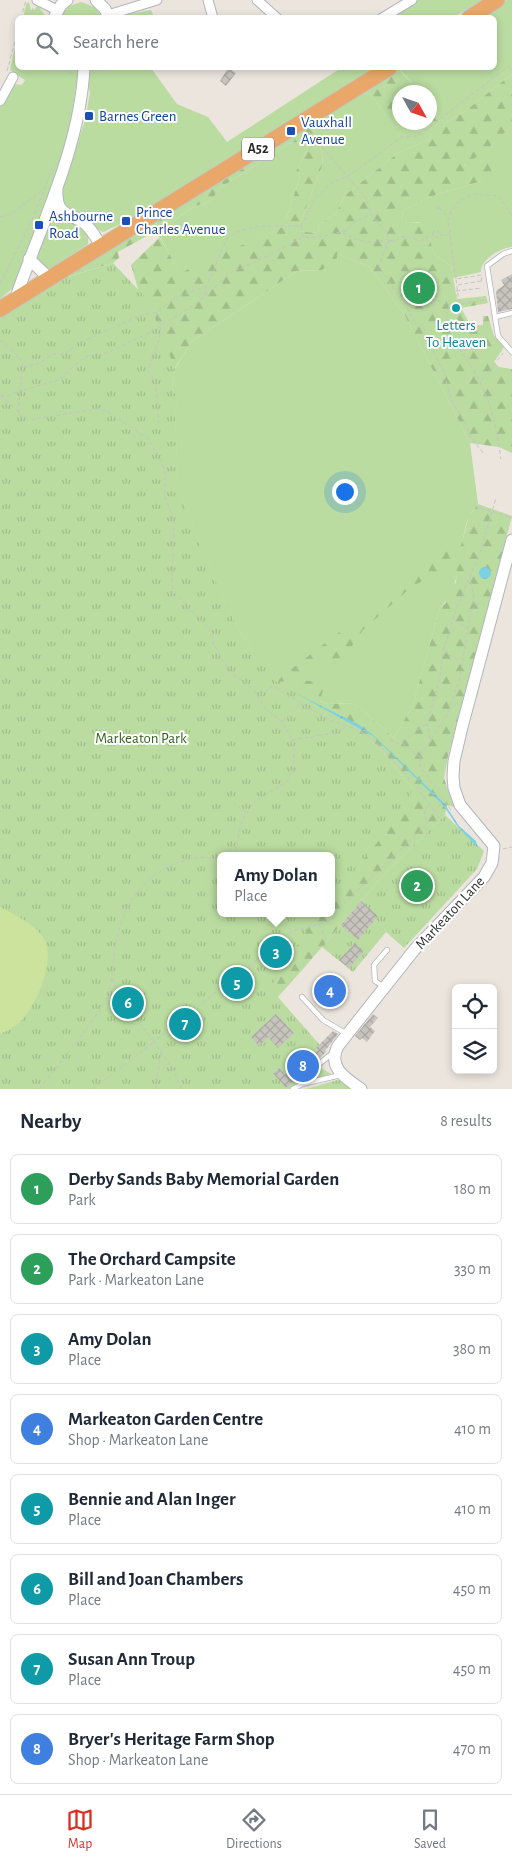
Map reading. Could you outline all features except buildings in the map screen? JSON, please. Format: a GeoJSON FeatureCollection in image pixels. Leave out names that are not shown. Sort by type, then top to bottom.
{"type":"FeatureCollection","features":[{"type":"Feature","properties":{"kind":"highway"},"geometry":{"type":"LineString","coordinates":[[474,15],[497,0]]}},
{"type":"Feature","properties":{"kind":"highway","name":"A52"},"geometry":{"type":"LineString","coordinates":[[0,309],[386,70]]}},
{"type":"Feature","properties":{"kind":"street"},"geometry":{"type":"LineString","coordinates":[[38,0],[56,14],[68,0]]}},
{"type":"Feature","properties":{"kind":"street"},"geometry":{"type":"LineString","coordinates":[[96,0],[101,4],[107,15]]}},
{"type":"Feature","properties":{"kind":"street"},"geometry":{"type":"LineString","coordinates":[[111,15],[157,0]]}},
{"type":"Feature","properties":{"kind":"street"},"geometry":{"type":"LineString","coordinates":[[208,0],[212,15]]}},
{"type":"Feature","properties":{"kind":"street"},"geometry":{"type":"LineString","coordinates":[[257,0],[274,15]]}},
{"type":"Feature","properties":{"kind":"street"},"geometry":{"type":"LineString","coordinates":[[387,15],[412,0]]}},
{"type":"Feature","properties":{"kind":"street"},"geometry":{"type":"LineString","coordinates":[[15,300],[58,181],[78,116],[84,70]]}},
{"type":"Feature","properties":{"kind":"street"},"geometry":{"type":"LineString","coordinates":[[0,101],[13,77]]}},
{"type":"Feature","properties":{"kind":"street"},"geometry":{"type":"LineString","coordinates":[[58,181],[56,200],[60,208],[69,217],[84,223],[101,246]]}},
{"type":"Feature","properties":{"kind":"street"},"geometry":{"type":"LineString","coordinates":[[29,259],[49,278]]}},
{"type":"Feature","properties":{"kind":"street","name":"Markeaton Lane"},"geometry":{"type":"LineString","coordinates":[[335,1052],[347,1034],[416,949],[484,877],[494,856],[492,843],[469,817],[458,801],[453,776],[454,761],[462,727],[512,540]]}},
{"type":"Feature","properties":{"kind":"street"},"geometry":{"type":"LineString","coordinates":[[335,1052],[335,1065],[340,1075],[361,1089]]}},
{"type":"Feature","properties":{"kind":"lane"},"geometry":{"type":"LineString","coordinates":[[512,251],[502,254],[487,266],[498,336],[512,352]]}},
{"type":"Feature","properties":{"kind":"lane"},"geometry":{"type":"LineString","coordinates":[[495,317],[512,313]]}},
{"type":"Feature","properties":{"kind":"lane"},"geometry":{"type":"LineString","coordinates":[[384,987],[375,981],[374,965],[387,950]]}},
{"type":"Feature","properties":{"kind":"lane"},"geometry":{"type":"LineString","coordinates":[[302,997],[323,1020],[347,1034]]}},
{"type":"Feature","properties":{"kind":"lane"},"geometry":{"type":"LineString","coordinates":[[302,1084],[320,1063],[335,1052]]}},
{"type":"Feature","properties":{"kind":"lane"},"geometry":{"type":"LineString","coordinates":[[293,1089],[302,1084],[340,1075]]}},
{"type":"Feature","properties":{"kind":"path"},"geometry":{"type":"LineString","coordinates":[[22,15],[26,0]]}},
{"type":"Feature","properties":{"kind":"path"},"geometry":{"type":"LineString","coordinates":[[13,77],[7,71],[15,41]]}},
{"type":"Feature","properties":{"kind":"path"},"geometry":{"type":"LineString","coordinates":[[303,237],[301,226],[315,199],[331,183],[348,176],[402,137],[413,137],[420,134],[512,64]]}},
{"type":"Feature","properties":{"kind":"path"},"geometry":{"type":"LineString","coordinates":[[72,74],[73,79]]}},
{"type":"Feature","properties":{"kind":"path"},"geometry":{"type":"LineString","coordinates":[[308,132],[366,198],[371,214],[387,233],[388,239],[379,266],[415,321],[424,329],[427,340],[444,372],[451,400],[466,424],[469,435],[484,454]]}},
{"type":"Feature","properties":{"kind":"path"},"geometry":{"type":"LineString","coordinates":[[0,284],[32,220],[56,158]]}},
{"type":"Feature","properties":{"kind":"path"},"geometry":{"type":"LineString","coordinates":[[0,217],[11,214],[44,190]]}},
{"type":"Feature","properties":{"kind":"path"},"geometry":{"type":"LineString","coordinates":[[460,303],[456,291],[457,285],[448,216],[460,200],[475,194],[499,196],[512,216]]}},
{"type":"Feature","properties":{"kind":"path"},"geometry":{"type":"LineString","coordinates":[[438,208],[448,216]]}},
{"type":"Feature","properties":{"kind":"path"},"geometry":{"type":"LineString","coordinates":[[0,395],[7,396],[62,379],[69,370],[87,356],[107,353],[162,325],[204,297],[232,272],[274,253],[303,237],[348,230],[352,224],[371,214]]}},
{"type":"Feature","properties":{"kind":"path"},"geometry":{"type":"LineString","coordinates":[[97,224],[124,218]]}},
{"type":"Feature","properties":{"kind":"path"},"geometry":{"type":"LineString","coordinates":[[204,297],[206,286],[225,243],[238,232],[264,226],[301,226]]}},
{"type":"Feature","properties":{"kind":"path"},"geometry":{"type":"LineString","coordinates":[[343,232],[356,240],[365,242],[394,240],[405,236],[420,242],[433,235],[437,230],[439,235]]}},
{"type":"Feature","properties":{"kind":"path"},"geometry":{"type":"LineString","coordinates":[[433,235],[436,237],[439,235],[450,235]]}},
{"type":"Feature","properties":{"kind":"path"},"geometry":{"type":"LineString","coordinates":[[456,279],[481,276],[483,287],[456,291]]}},
{"type":"Feature","properties":{"kind":"path"},"geometry":{"type":"LineString","coordinates":[[457,285],[482,281]]}},
{"type":"Feature","properties":{"kind":"path"},"geometry":{"type":"LineString","coordinates":[[22,367],[40,363],[53,354],[65,354],[95,335],[113,330],[141,315],[158,312],[174,298],[206,286]]}},
{"type":"Feature","properties":{"kind":"path"},"geometry":{"type":"LineString","coordinates":[[418,286],[419,292],[431,301],[442,301],[449,306]]}},
{"type":"Feature","properties":{"kind":"path"},"geometry":{"type":"LineString","coordinates":[[449,306],[492,299]]}},
{"type":"Feature","properties":{"kind":"path"},"geometry":{"type":"LineString","coordinates":[[449,306],[447,317],[449,327],[480,382],[496,424],[501,459]]}},
{"type":"Feature","properties":{"kind":"path"},"geometry":{"type":"LineString","coordinates":[[158,312],[162,325],[156,352],[148,370],[156,385],[159,427]]}},
{"type":"Feature","properties":{"kind":"path"},"geometry":{"type":"LineString","coordinates":[[0,340],[19,356],[22,367],[18,411]]}},
{"type":"Feature","properties":{"kind":"path"},"geometry":{"type":"LineString","coordinates":[[480,382],[508,347]]}},
{"type":"Feature","properties":{"kind":"path"},"geometry":{"type":"LineString","coordinates":[[0,395],[18,411],[21,418],[32,420],[101,409],[109,412],[150,442],[164,466],[165,497],[174,521],[171,575],[173,590],[209,628],[213,634],[214,643],[228,668],[259,696],[265,708],[282,722],[292,740],[295,760],[288,781],[254,802],[246,813],[240,827],[236,852]]}},
{"type":"Feature","properties":{"kind":"path"},"geometry":{"type":"LineString","coordinates":[[431,739],[427,723],[440,677],[443,652],[480,553],[496,498]]}},
{"type":"Feature","properties":{"kind":"path"},"geometry":{"type":"LineString","coordinates":[[474,506],[512,518]]}},
{"type":"Feature","properties":{"kind":"path"},"geometry":{"type":"LineString","coordinates":[[335,914],[338,909],[421,830],[443,801],[420,766],[420,757],[421,752],[448,713],[455,697],[461,661],[475,604],[470,576]]}},
{"type":"Feature","properties":{"kind":"path"},"geometry":{"type":"LineString","coordinates":[[454,620],[469,629]]}},
{"type":"Feature","properties":{"kind":"path"},"geometry":{"type":"LineString","coordinates":[[443,652],[461,661]]}},
{"type":"Feature","properties":{"kind":"path"},"geometry":{"type":"LineString","coordinates":[[259,696],[274,686],[329,720],[374,740],[411,780],[435,811]]}},
{"type":"Feature","properties":{"kind":"path"},"geometry":{"type":"LineString","coordinates":[[282,722],[302,704]]}},
{"type":"Feature","properties":{"kind":"path"},"geometry":{"type":"LineString","coordinates":[[390,740],[399,744],[427,723]]}},
{"type":"Feature","properties":{"kind":"path"},"geometry":{"type":"LineString","coordinates":[[292,740],[339,732],[346,726]]}},
{"type":"Feature","properties":{"kind":"path"},"geometry":{"type":"LineString","coordinates":[[402,742],[420,757]]}},
{"type":"Feature","properties":{"kind":"path"},"geometry":{"type":"LineString","coordinates":[[234,803],[246,813]]}},
{"type":"Feature","properties":{"kind":"path"},"geometry":{"type":"LineString","coordinates":[[427,820],[424,813],[430,805]]}},
{"type":"Feature","properties":{"kind":"path"},"geometry":{"type":"LineString","coordinates":[[39,1089],[103,1004],[109,990],[118,929],[122,916],[135,894],[150,877],[163,869],[190,859],[205,857],[217,859]]}},
{"type":"Feature","properties":{"kind":"path"},"geometry":{"type":"LineString","coordinates":[[281,917],[292,930]]}},
{"type":"Feature","properties":{"kind":"path"},"geometry":{"type":"LineString","coordinates":[[315,917],[327,941]]}},
{"type":"Feature","properties":{"kind":"path"},"geometry":{"type":"LineString","coordinates":[[93,1089],[292,930],[331,921],[333,917]]}},
{"type":"Feature","properties":{"kind":"path"},"geometry":{"type":"LineString","coordinates":[[112,974],[116,993],[161,1050],[174,1071],[180,1089]]}},
{"type":"Feature","properties":{"kind":"path"},"geometry":{"type":"LineString","coordinates":[[156,1089],[161,1050]]}},
{"type":"Feature","properties":{"kind":"path"},"geometry":{"type":"LineString","coordinates":[[43,1085],[46,1089]]}},
{"type":"Feature","properties":{"kind":"green space"},"geometry":{"type":"Polygon","coordinates":[[[418,0],[482,0],[457,15],[394,15],[418,0]]]}},
{"type":"Feature","properties":{"kind":"green space"},"geometry":{"type":"Polygon","coordinates":[[[507,0],[512,0],[512,74],[464,112],[444,124],[437,115],[437,85],[413,85],[401,70],[497,70],[497,15],[482,15],[507,0]]]}},
{"type":"Feature","properties":{"kind":"green space"},"geometry":{"type":"Polygon","coordinates":[[[29,2],[31,10],[34,10],[38,5],[45,15],[24,15],[26,4],[29,2]]]}},
{"type":"Feature","properties":{"kind":"green space"},"geometry":{"type":"Polygon","coordinates":[[[81,2],[95,7],[101,15],[62,15],[67,7],[81,2]]]}},
{"type":"Feature","properties":{"kind":"green space"},"geometry":{"type":"Polygon","coordinates":[[[151,10],[153,15],[123,15],[129,11],[130,14],[151,10]]]}},
{"type":"Feature","properties":{"kind":"green space"},"geometry":{"type":"Polygon","coordinates":[[[15,47],[15,70],[79,70],[68,139],[20,273],[14,287],[0,299],[0,106],[14,84],[22,85],[25,80],[10,70],[15,47]]]}},
{"type":"Feature","properties":{"kind":"green space"},"geometry":{"type":"Polygon","coordinates":[[[90,70],[152,70],[177,104],[208,117],[227,142],[338,70],[372,70],[127,221],[103,232],[67,211],[59,195],[85,121],[90,92],[88,86],[90,70]]]}},
{"type":"Feature","properties":{"kind":"green space"},"geometry":{"type":"Polygon","coordinates":[[[395,70],[400,70],[413,85],[392,85],[392,125],[370,93],[353,95],[395,70]]]}},
{"type":"Feature","properties":{"kind":"green space"},"geometry":{"type":"Polygon","coordinates":[[[512,74],[512,126],[483,152],[464,164],[467,167],[485,159],[494,164],[493,173],[482,181],[426,198],[403,211],[401,222],[430,223],[429,236],[434,254],[451,266],[457,299],[486,296],[488,303],[461,308],[471,326],[483,325],[483,316],[488,316],[494,336],[504,347],[494,362],[499,367],[512,369],[512,453],[499,447],[470,443],[404,314],[370,267],[337,254],[337,258],[322,270],[297,271],[191,342],[169,378],[0,373],[138,289],[131,265],[160,237],[154,232],[118,252],[119,258],[113,263],[67,277],[70,272],[316,120],[314,135],[323,153],[322,166],[301,221],[290,224],[304,232],[319,233],[318,226],[336,213],[345,195],[398,153],[428,140],[432,134],[420,130],[437,130],[437,115],[444,124],[464,112],[512,74]],[[292,142],[220,188],[210,202],[195,206],[171,222],[165,234],[160,238],[180,273],[289,224],[286,219],[300,177],[296,171],[308,149],[303,143],[292,142]]]}},
{"type":"Feature","properties":{"kind":"green space"},"geometry":{"type":"Polygon","coordinates":[[[370,93],[392,125],[392,130],[420,130],[432,134],[428,140],[398,153],[345,195],[336,213],[318,226],[319,233],[304,232],[289,224],[180,274],[160,237],[165,234],[171,222],[195,206],[210,202],[220,188],[292,142],[303,143],[308,149],[296,171],[300,177],[286,219],[301,221],[322,166],[323,153],[314,135],[316,120],[353,95],[370,93]]]}},
{"type":"Feature","properties":{"kind":"green space"},"geometry":{"type":"Polygon","coordinates":[[[512,126],[512,247],[502,249],[487,259],[481,272],[453,278],[451,266],[434,254],[429,236],[419,222],[401,223],[403,211],[426,198],[482,181],[464,164],[512,126]]]}},
{"type":"Feature","properties":{"kind":"green space"},"geometry":{"type":"Polygon","coordinates":[[[55,216],[83,227],[88,233],[88,244],[50,269],[44,268],[35,256],[52,217],[55,216]]]}},
{"type":"Feature","properties":{"kind":"green space"},"geometry":{"type":"Polygon","coordinates":[[[337,254],[370,267],[404,314],[470,443],[478,504],[470,515],[465,527],[456,579],[447,600],[440,607],[413,705],[394,738],[354,703],[328,704],[276,682],[272,672],[262,665],[237,627],[208,565],[178,488],[175,416],[178,398],[172,389],[175,369],[191,342],[297,271],[322,270],[337,254]]]}},
{"type":"Feature","properties":{"kind":"green space","name":"Markeaton Park"},"geometry":{"type":"Polygon","coordinates":[[[113,263],[148,300],[175,369],[172,389],[178,398],[175,416],[178,488],[208,565],[237,627],[262,665],[272,672],[276,682],[300,680],[341,726],[378,745],[412,788],[409,804],[335,894],[335,852],[217,852],[217,917],[315,917],[270,988],[326,1052],[293,1086],[298,1089],[0,1089],[0,316],[70,272],[68,277],[113,263]]]}},
{"type":"Feature","properties":{"kind":"green space"},"geometry":{"type":"Polygon","coordinates":[[[172,389],[178,398],[175,416],[178,488],[208,565],[237,627],[262,665],[272,672],[276,681],[446,550],[461,546],[469,516],[478,504],[512,516],[448,756],[444,778],[454,807],[447,805],[445,815],[386,872],[304,968],[231,1049],[282,917],[335,917],[335,862],[412,788],[378,745],[365,750],[267,686],[175,508],[172,389]],[[453,562],[409,589],[363,630],[344,658],[326,659],[298,677],[300,680],[313,682],[321,687],[323,690],[320,701],[328,704],[354,703],[394,738],[413,705],[440,607],[446,603],[448,588],[456,583],[457,565],[453,562]]]}},
{"type":"Feature","properties":{"kind":"green space"},"geometry":{"type":"Polygon","coordinates":[[[445,815],[484,851],[477,869],[404,948],[386,932],[353,972],[322,947],[386,872],[445,815]]]}},
{"type":"Feature","properties":{"kind":"green space"},"geometry":{"type":"Polygon","coordinates":[[[0,907],[26,921],[37,930],[45,941],[48,961],[42,984],[32,1006],[18,1024],[0,1034],[0,907]]]}},
{"type":"Feature","properties":{"kind":"green space"},"geometry":{"type":"Polygon","coordinates":[[[321,1068],[331,1074],[305,1082],[321,1068]]]}},
{"type":"Feature","properties":{"kind":"green space"},"geometry":{"type":"Polygon","coordinates":[[[341,1079],[355,1089],[306,1089],[341,1079]]]}},
{"type":"Feature","properties":{"kind":"water"},"geometry":{"type":"Polygon","coordinates":[[[483,567],[487,567],[491,573],[487,579],[483,579],[479,575],[479,571],[483,567]]]}},
{"type":"Feature","properties":{"kind":"water"},"geometry":{"type":"Polygon","coordinates":[[[295,693],[358,724],[372,734],[444,803],[459,826],[476,841],[478,848],[458,827],[443,805],[373,736],[295,693]]]}},
{"type":"Feature","properties":{"kind":"place","name":"Barnes Green"},"geometry":{"type":"Point","coordinates":[89,116]}},
{"type":"Feature","properties":{"kind":"place","name":"Vauxhall Avenue"},"geometry":{"type":"Point","coordinates":[291,131]}},
{"type":"Feature","properties":{"kind":"place","name":"Prince Charles Avenue"},"geometry":{"type":"Point","coordinates":[126,221]}},
{"type":"Feature","properties":{"kind":"place","name":"Ashbourne Road"},"geometry":{"type":"Point","coordinates":[39,225]}},
{"type":"Feature","properties":{"kind":"place","name":"Derby Sands Baby Memorial Garden"},"geometry":{"type":"Point","coordinates":[419,288]}},
{"type":"Feature","properties":{"kind":"place","name":"Letters To Heaven"},"geometry":{"type":"Point","coordinates":[456,308]}},
{"type":"Feature","properties":{"kind":"place","name":"The Orchard Campsite"},"geometry":{"type":"Point","coordinates":[417,886]}},
{"type":"Feature","properties":{"kind":"place","name":"Amy Dolan"},"geometry":{"type":"Point","coordinates":[276,952]}},
{"type":"Feature","properties":{"kind":"place","name":"Bennie and Alan Inger"},"geometry":{"type":"Point","coordinates":[237,983]}},
{"type":"Feature","properties":{"kind":"place","name":"Markeaton Garden Centre"},"geometry":{"type":"Point","coordinates":[330,991]}},
{"type":"Feature","properties":{"kind":"place","name":"Bill and Joan Chambers"},"geometry":{"type":"Point","coordinates":[128,1003]}},
{"type":"Feature","properties":{"kind":"place","name":"Susan Ann Troup"},"geometry":{"type":"Point","coordinates":[185,1024]}},
{"type":"Feature","properties":{"kind":"place","name":"Bryer's Heritage Farm Shop"},"geometry":{"type":"Point","coordinates":[303,1066]}}]}
